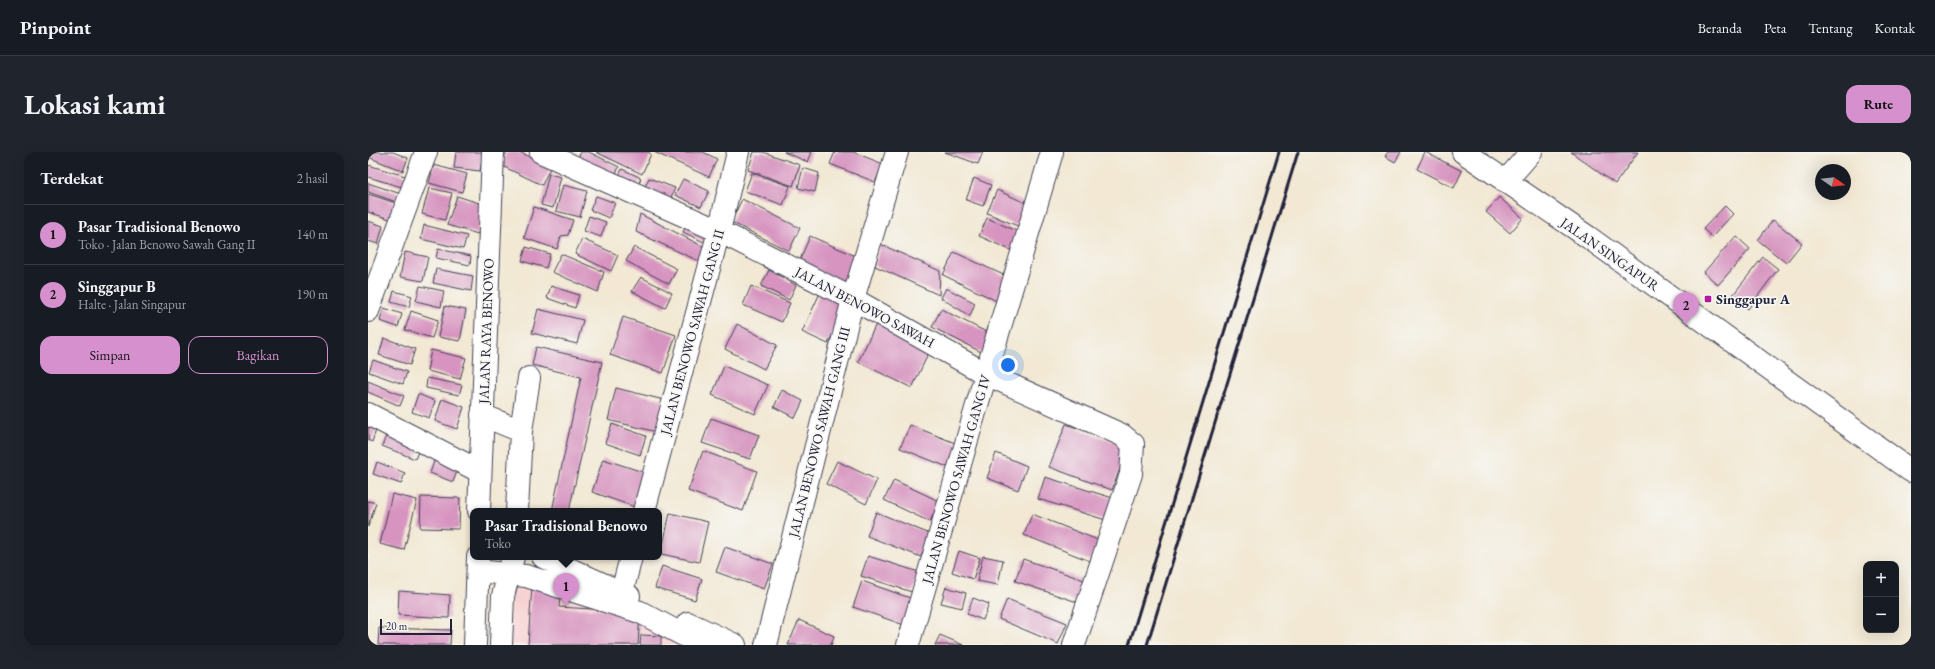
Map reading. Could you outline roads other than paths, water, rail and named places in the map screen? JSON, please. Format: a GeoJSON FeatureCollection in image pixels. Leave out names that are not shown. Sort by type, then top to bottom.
{"type":"FeatureCollection","features":[{"type":"Feature","properties":{"kind":"street"},"geometry":{"type":"LineString","coordinates":[[368,311],[426,152]]}},
{"type":"Feature","properties":{"kind":"street","name":"JALAN RAYA BENOWO"},"geometry":{"type":"LineString","coordinates":[[479,508],[493,152]]}},
{"type":"Feature","properties":{"kind":"street","name":"JALAN BENOWO SAWAH"},"geometry":{"type":"LineString","coordinates":[[541,152],[569,158],[719,231],[853,298],[986,374],[1122,435],[1133,444],[1130,474],[1074,645]]}},
{"type":"Feature","properties":{"kind":"street","name":"JALAN BENOWO SAWAH GANG II"},"geometry":{"type":"LineString","coordinates":[[645,508],[719,231],[738,152]]}},
{"type":"Feature","properties":{"kind":"street","name":"JALAN BENOWO SAWAH GANG III"},"geometry":{"type":"LineString","coordinates":[[766,645],[853,298],[897,152]]}},
{"type":"Feature","properties":{"kind":"street","name":"JALAN BENOWO SAWAH GANG IV"},"geometry":{"type":"LineString","coordinates":[[908,645],[1052,152]]}},
{"type":"Feature","properties":{"kind":"street","name":"JALAN SINGAPUR"},"geometry":{"type":"LineString","coordinates":[[1463,152],[1588,237],[1911,470]]}},
{"type":"Feature","properties":{"kind":"street"},"geometry":{"type":"LineString","coordinates":[[1505,182],[1531,152]]}},
{"type":"Feature","properties":{"kind":"street"},"geometry":{"type":"LineString","coordinates":[[517,508],[521,431],[529,378]]}},
{"type":"Feature","properties":{"kind":"street"},"geometry":{"type":"LineString","coordinates":[[368,414],[480,471]]}},
{"type":"Feature","properties":{"kind":"street"},"geometry":{"type":"LineString","coordinates":[[482,415],[521,431]]}},
{"type":"Feature","properties":{"kind":"street"},"geometry":{"type":"LineString","coordinates":[[550,560],[735,645]]}},
{"type":"Feature","properties":{"kind":"street"},"geometry":{"type":"LineString","coordinates":[[622,592],[630,560]]}},
{"type":"Feature","properties":{"kind":"street"},"geometry":{"type":"LineString","coordinates":[[475,645],[478,564],[510,566],[526,576],[640,612],[702,645]]}},
{"type":"Feature","properties":{"kind":"street"},"geometry":{"type":"LineString","coordinates":[[501,645],[503,596],[510,566]]}},
{"type":"Feature","properties":{"kind":"railway"},"geometry":{"type":"LineString","coordinates":[[1129,645],[1279,152]]}},
{"type":"Feature","properties":{"kind":"railway"},"geometry":{"type":"LineString","coordinates":[[1147,645],[1298,152]]}},
{"type":"Feature","properties":{"kind":"place","name":"Singgapur A"},"geometry":{"type":"Point","coordinates":[1708,299]}},
{"type":"Feature","properties":{"kind":"place","name":"Singgapur B"},"geometry":{"type":"Point","coordinates":[1686,325]}},
{"type":"Feature","properties":{"kind":"place","name":"Pasar Tradisional Benowo"},"geometry":{"type":"Point","coordinates":[566,606]}}]}
